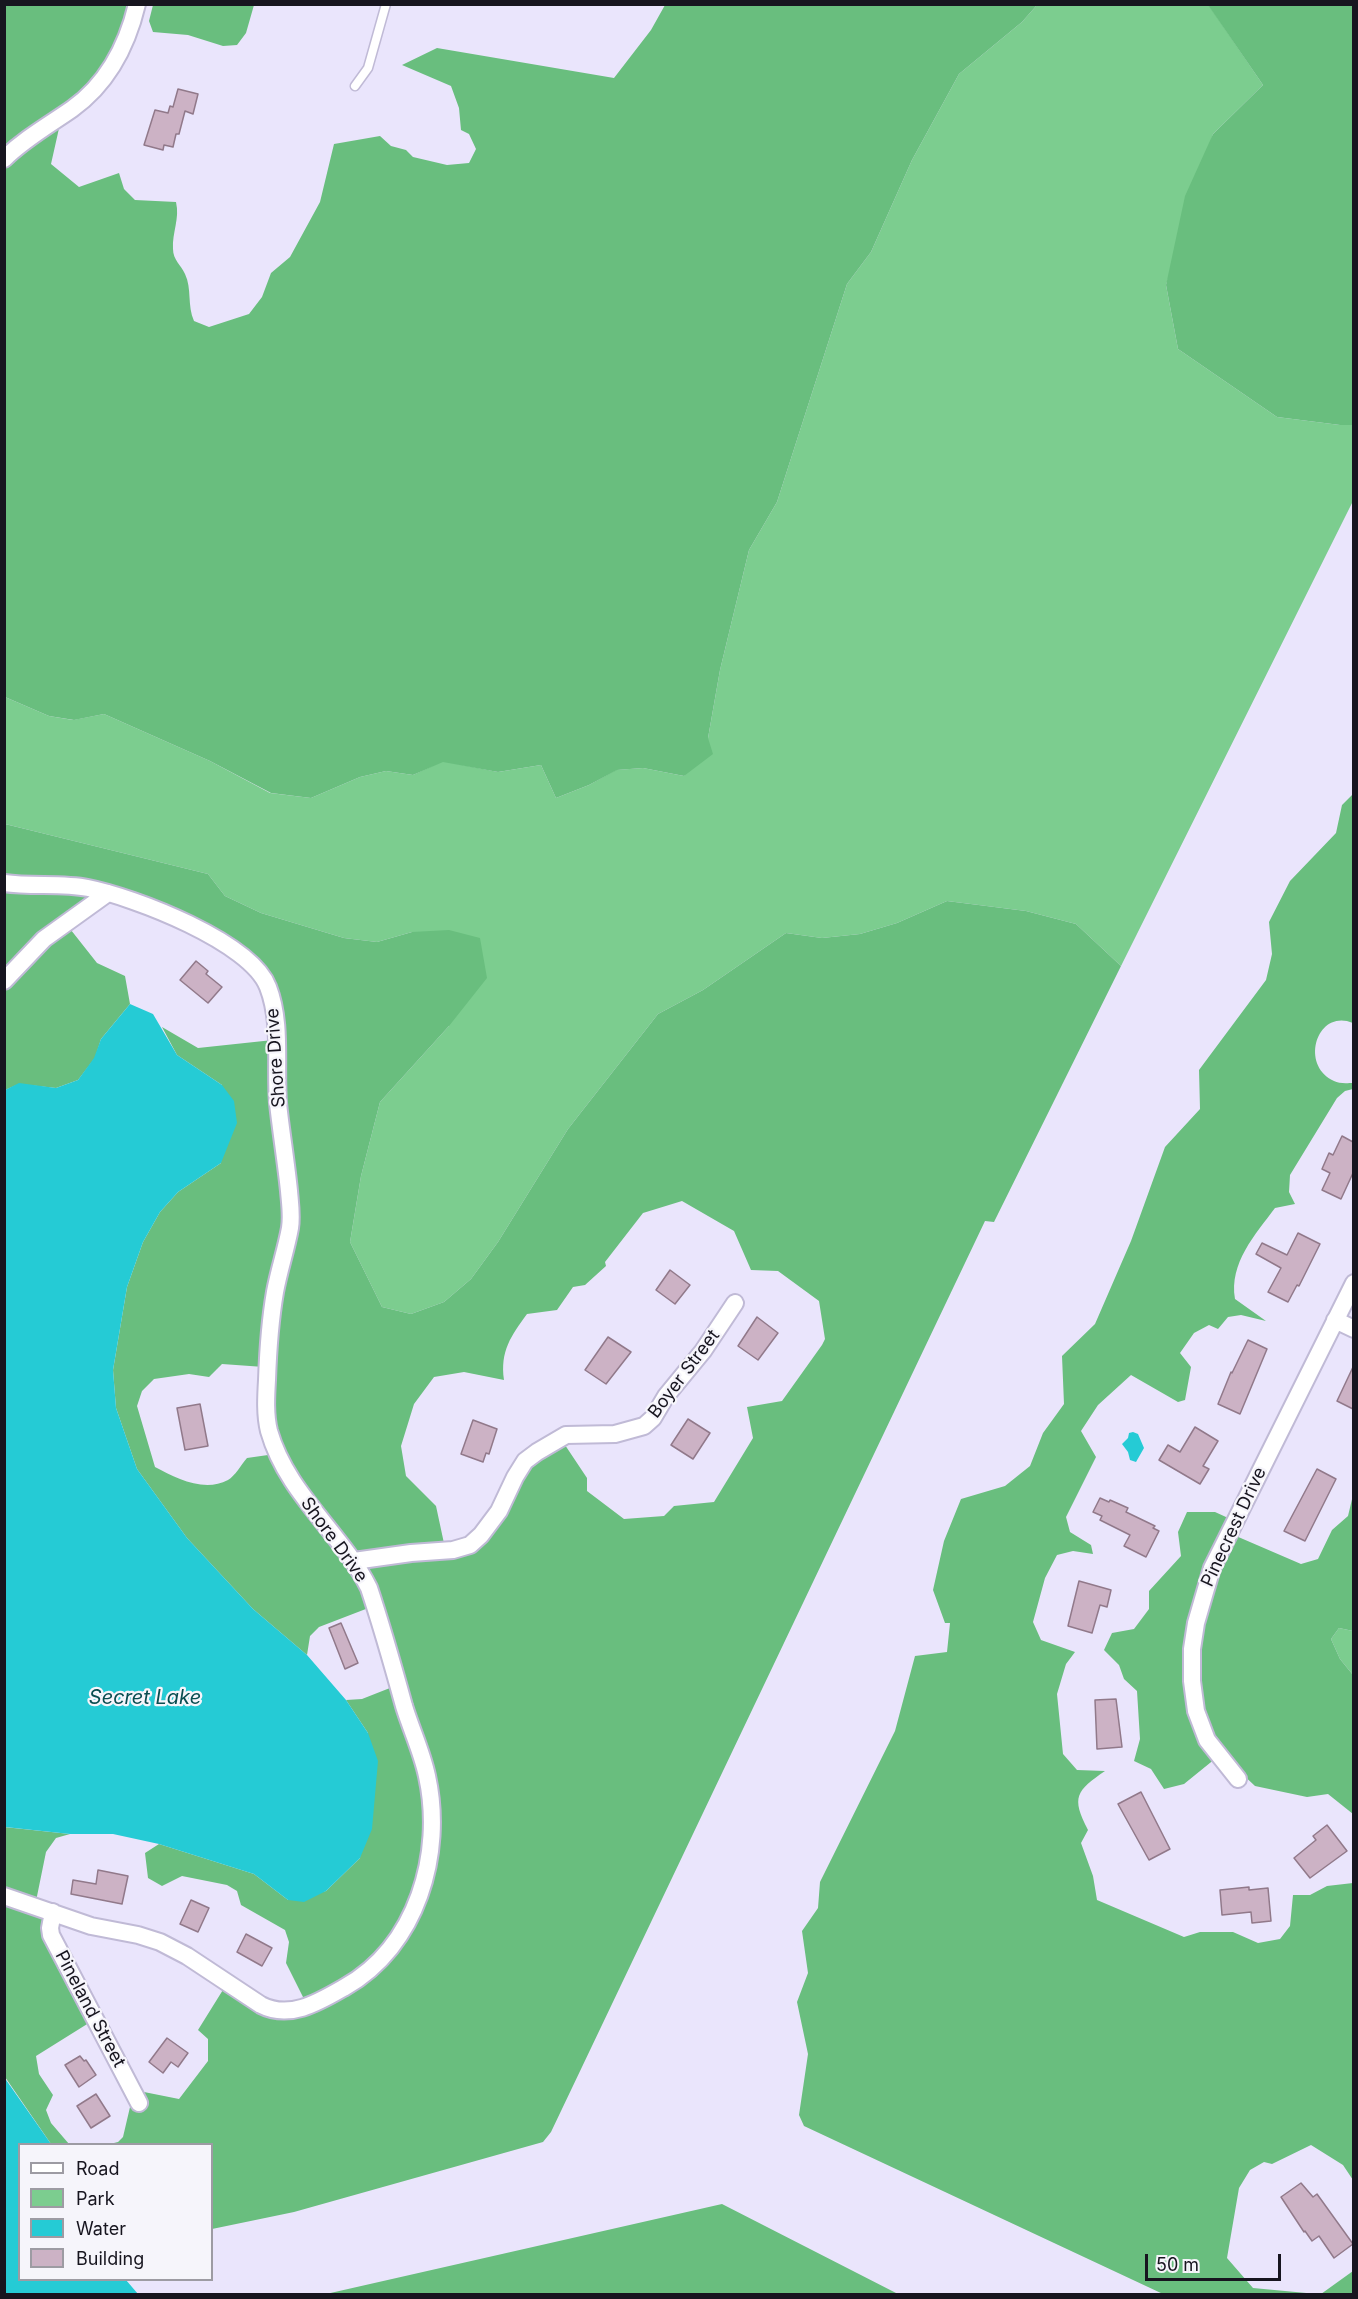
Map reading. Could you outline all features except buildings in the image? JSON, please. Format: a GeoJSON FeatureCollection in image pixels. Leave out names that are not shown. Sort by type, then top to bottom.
{"type":"FeatureCollection","features":[{"type":"Feature","properties":{"kind":"street"},"geometry":{"type":"LineString","coordinates":[[4,159],[46,126],[74,108],[101,82],[123,48],[132,27],[137,4]]}},
{"type":"Feature","properties":{"kind":"street","name":"Shore Drive"},"geometry":{"type":"LineString","coordinates":[[4,884],[86,888],[157,909],[230,946],[246,957],[268,985],[273,1002],[278,1058],[278,1103],[285,1147],[291,1224],[276,1290],[269,1338],[266,1409],[269,1431],[283,1466],[293,1483],[317,1517],[354,1561],[369,1588],[427,1776],[432,1827],[420,1897],[400,1937],[373,1968],[339,1991],[302,2009],[284,2012],[273,2011],[187,1956],[160,1942],[138,1935],[91,1926],[4,1896]]}},
{"type":"Feature","properties":{"kind":"street"},"geometry":{"type":"LineString","coordinates":[[4,981],[44,939],[108,893]]}},
{"type":"Feature","properties":{"kind":"street","name":"Pinecrest Drive"},"geometry":{"type":"LineString","coordinates":[[1238,1779],[1207,1740],[1197,1711],[1191,1681],[1196,1623],[1212,1568],[1353,1283]]}},
{"type":"Feature","properties":{"kind":"street","name":"Boyer Street"},"geometry":{"type":"LineString","coordinates":[[354,1561],[453,1550],[470,1545],[481,1535],[499,1511],[525,1461],[537,1452],[566,1435],[615,1434],[644,1426],[653,1418],[666,1396],[703,1351],[735,1303]]}},
{"type":"Feature","properties":{"kind":"street"},"geometry":{"type":"LineString","coordinates":[[1335,1320],[1353,1329]]}},
{"type":"Feature","properties":{"kind":"street","name":"Pineland Street"},"geometry":{"type":"LineString","coordinates":[[53,1912],[51,1935],[139,2103]]}},
{"type":"Feature","properties":{"kind":"lane"},"geometry":{"type":"LineString","coordinates":[[355,86],[368,68],[386,4]]}},
{"type":"Feature","properties":{"kind":"green space"},"geometry":{"type":"Polygon","coordinates":[[[153,4],[254,5],[246,33],[237,45],[223,46],[188,35],[153,32],[149,21],[153,4]]]}},
{"type":"Feature","properties":{"kind":"green space"},"geometry":{"type":"Polygon","coordinates":[[[1208,4],[1263,85],[1213,134],[1166,285],[1178,349],[1277,417],[1353,425],[1353,501],[1121,966],[1076,924],[1026,911],[947,901],[897,923],[860,934],[822,938],[786,933],[703,990],[658,1014],[568,1129],[498,1242],[471,1279],[444,1302],[411,1314],[382,1307],[350,1242],[361,1176],[380,1102],[449,1026],[412,932],[377,942],[344,938],[261,913],[225,896],[208,874],[5,824],[5,697],[49,716],[73,720],[104,714],[210,761],[270,793],[311,798],[360,777],[386,771],[413,775],[443,761],[498,772],[541,765],[556,798],[589,785],[616,770],[643,768],[684,776],[708,738],[720,670],[749,550],[777,502],[847,284],[871,252],[912,160],[959,74],[1022,22],[1037,5],[1208,4]]]}},
{"type":"Feature","properties":{"kind":"green space"},"geometry":{"type":"Polygon","coordinates":[[[5,5],[136,5],[124,43],[62,115],[51,164],[79,187],[119,173],[124,189],[135,200],[176,202],[173,253],[187,279],[194,321],[209,327],[249,314],[262,297],[271,273],[290,257],[320,202],[334,144],[380,136],[391,146],[406,150],[413,157],[447,165],[469,163],[476,149],[469,134],[461,130],[459,108],[451,86],[402,65],[437,48],[614,78],[651,30],[665,5],[1037,5],[1022,22],[959,74],[912,160],[871,252],[847,284],[777,502],[749,550],[720,670],[708,738],[713,754],[684,776],[643,768],[617,770],[589,785],[556,798],[541,765],[498,772],[443,762],[413,775],[386,771],[360,777],[311,798],[271,793],[210,761],[104,714],[74,720],[49,716],[5,697],[5,5]]]}},
{"type":"Feature","properties":{"kind":"green space"},"geometry":{"type":"Polygon","coordinates":[[[1208,5],[1353,5],[1353,425],[1277,417],[1178,349],[1166,285],[1185,196],[1213,134],[1263,85],[1208,5]]]}},
{"type":"Feature","properties":{"kind":"green space"},"geometry":{"type":"Polygon","coordinates":[[[1353,794],[1353,1023],[1340,1021],[1330,1023],[1317,1040],[1315,1052],[1317,1063],[1323,1073],[1336,1082],[1353,1083],[1353,1089],[1345,1091],[1337,1098],[1290,1175],[1289,1192],[1295,1204],[1275,1208],[1252,1239],[1240,1262],[1234,1286],[1235,1299],[1266,1321],[1241,1315],[1228,1317],[1218,1329],[1209,1325],[1194,1333],[1180,1353],[1191,1367],[1185,1400],[1178,1402],[1131,1375],[1098,1405],[1081,1431],[1096,1457],[1066,1517],[1070,1532],[1091,1545],[1093,1554],[1073,1551],[1057,1555],[1045,1578],[1033,1622],[1041,1640],[1075,1652],[1066,1664],[1057,1694],[1063,1754],[1077,1770],[1105,1771],[1082,1790],[1078,1802],[1088,1830],[1081,1843],[1093,1876],[1097,1900],[1184,1937],[1200,1932],[1233,1932],[1258,1943],[1280,1939],[1290,1926],[1293,1895],[1310,1895],[1327,1886],[1353,1883],[1353,2180],[1343,2165],[1311,2145],[1272,2164],[1264,2162],[1250,2170],[1239,2188],[1227,2258],[1253,2288],[1317,2294],[1163,2294],[804,2126],[799,2115],[808,2054],[797,2002],[808,1973],[802,1931],[818,1908],[820,1882],[895,1731],[915,1656],[947,1652],[950,1623],[945,1623],[933,1590],[944,1541],[961,1499],[1005,1486],[1030,1466],[1043,1433],[1064,1404],[1062,1356],[1095,1324],[1131,1241],[1165,1147],[1200,1109],[1199,1070],[1266,980],[1272,954],[1269,922],[1290,881],[1336,833],[1342,805],[1353,794]]]}},
{"type":"Feature","properties":{"kind":"green space"},"geometry":{"type":"Polygon","coordinates":[[[5,824],[208,874],[225,896],[261,913],[344,938],[377,942],[412,932],[449,930],[480,938],[487,978],[449,1026],[380,1102],[361,1176],[350,1242],[382,1307],[411,1314],[444,1302],[471,1279],[498,1242],[568,1129],[658,1014],[703,990],[786,933],[822,938],[860,934],[897,923],[947,901],[1026,911],[1076,924],[1121,966],[994,1222],[985,1221],[551,2132],[543,2142],[294,2212],[213,2229],[213,2143],[114,2143],[123,2137],[134,2090],[179,2099],[208,2061],[208,2039],[198,2030],[226,1985],[266,2010],[305,2001],[286,1963],[289,1942],[285,1930],[241,1905],[237,1891],[227,1885],[182,1876],[162,1886],[148,1878],[145,1853],[159,1844],[254,1874],[288,1900],[326,1891],[360,1858],[368,1733],[346,1700],[362,1699],[395,1686],[371,1607],[319,1627],[310,1636],[307,1655],[253,1609],[187,1538],[137,1469],[116,1408],[113,1370],[127,1287],[143,1242],[160,1212],[178,1192],[221,1163],[222,1085],[177,1055],[162,1027],[198,1048],[273,1040],[272,1005],[244,957],[118,895],[67,925],[97,963],[125,976],[130,1004],[101,1039],[95,1058],[78,1080],[56,1088],[19,1084],[5,1090],[5,824]],[[682,1201],[643,1213],[605,1262],[606,1266],[585,1285],[573,1287],[557,1310],[527,1314],[505,1352],[504,1380],[464,1372],[434,1377],[414,1404],[401,1446],[406,1476],[436,1506],[445,1548],[463,1548],[523,1462],[561,1439],[587,1478],[587,1491],[624,1519],[664,1516],[674,1506],[714,1502],[753,1438],[747,1407],[782,1401],[825,1339],[819,1301],[778,1271],[751,1270],[734,1231],[682,1201]],[[222,1364],[209,1377],[189,1374],[154,1379],[142,1391],[137,1406],[155,1467],[190,1482],[219,1484],[231,1478],[247,1458],[275,1454],[264,1367],[222,1364]]]}},
{"type":"Feature","properties":{"kind":"green space"},"geometry":{"type":"Polygon","coordinates":[[[1353,1495],[1353,1631],[1339,1628],[1331,1639],[1340,1659],[1353,1675],[1353,1814],[1328,1794],[1307,1797],[1255,1786],[1221,1754],[1184,1784],[1164,1789],[1151,1769],[1134,1761],[1140,1739],[1137,1691],[1124,1679],[1119,1665],[1104,1650],[1112,1633],[1134,1629],[1149,1609],[1149,1591],[1181,1556],[1178,1532],[1187,1512],[1215,1512],[1237,1522],[1236,1536],[1301,1564],[1318,1559],[1332,1530],[1348,1516],[1353,1495]]]}},
{"type":"Feature","properties":{"kind":"green space"},"geometry":{"type":"Polygon","coordinates":[[[1339,1628],[1353,1631],[1353,1675],[1340,1659],[1331,1639],[1339,1628]]]}},
{"type":"Feature","properties":{"kind":"green space"},"geometry":{"type":"Polygon","coordinates":[[[4,1827],[70,1834],[56,1838],[46,1852],[35,1906],[52,1919],[92,2021],[36,2056],[39,2074],[53,2095],[46,2110],[51,2123],[68,2143],[50,2143],[5,2077],[4,1827]]]}},
{"type":"Feature","properties":{"kind":"green space"},"geometry":{"type":"Polygon","coordinates":[[[722,2204],[898,2294],[326,2294],[722,2204]]]}},
{"type":"Feature","properties":{"kind":"green space"},"geometry":{"type":"Polygon","coordinates":[[[1353,2271],[1353,2294],[1321,2294],[1353,2271]]]}},
{"type":"Feature","properties":{"kind":"water","name":"Secret Lake"},"geometry":{"type":"Polygon","coordinates":[[[130,1004],[153,1014],[177,1055],[222,1085],[234,1101],[237,1123],[221,1163],[178,1192],[160,1212],[143,1242],[127,1287],[113,1370],[116,1408],[137,1469],[187,1538],[253,1609],[307,1655],[346,1700],[368,1733],[378,1761],[372,1829],[360,1858],[326,1891],[304,1902],[288,1900],[254,1874],[159,1844],[113,1834],[70,1834],[5,1827],[5,1090],[19,1083],[56,1088],[78,1080],[94,1058],[101,1039],[130,1004]]]}},
{"type":"Feature","properties":{"kind":"water"},"geometry":{"type":"Polygon","coordinates":[[[1129,1433],[1138,1434],[1144,1448],[1136,1462],[1130,1460],[1122,1444],[1128,1438],[1129,1433]]]}},
{"type":"Feature","properties":{"kind":"water"},"geometry":{"type":"Polygon","coordinates":[[[4,2077],[50,2143],[18,2143],[18,2281],[127,2281],[138,2294],[5,2294],[4,2077]]]}}]}
